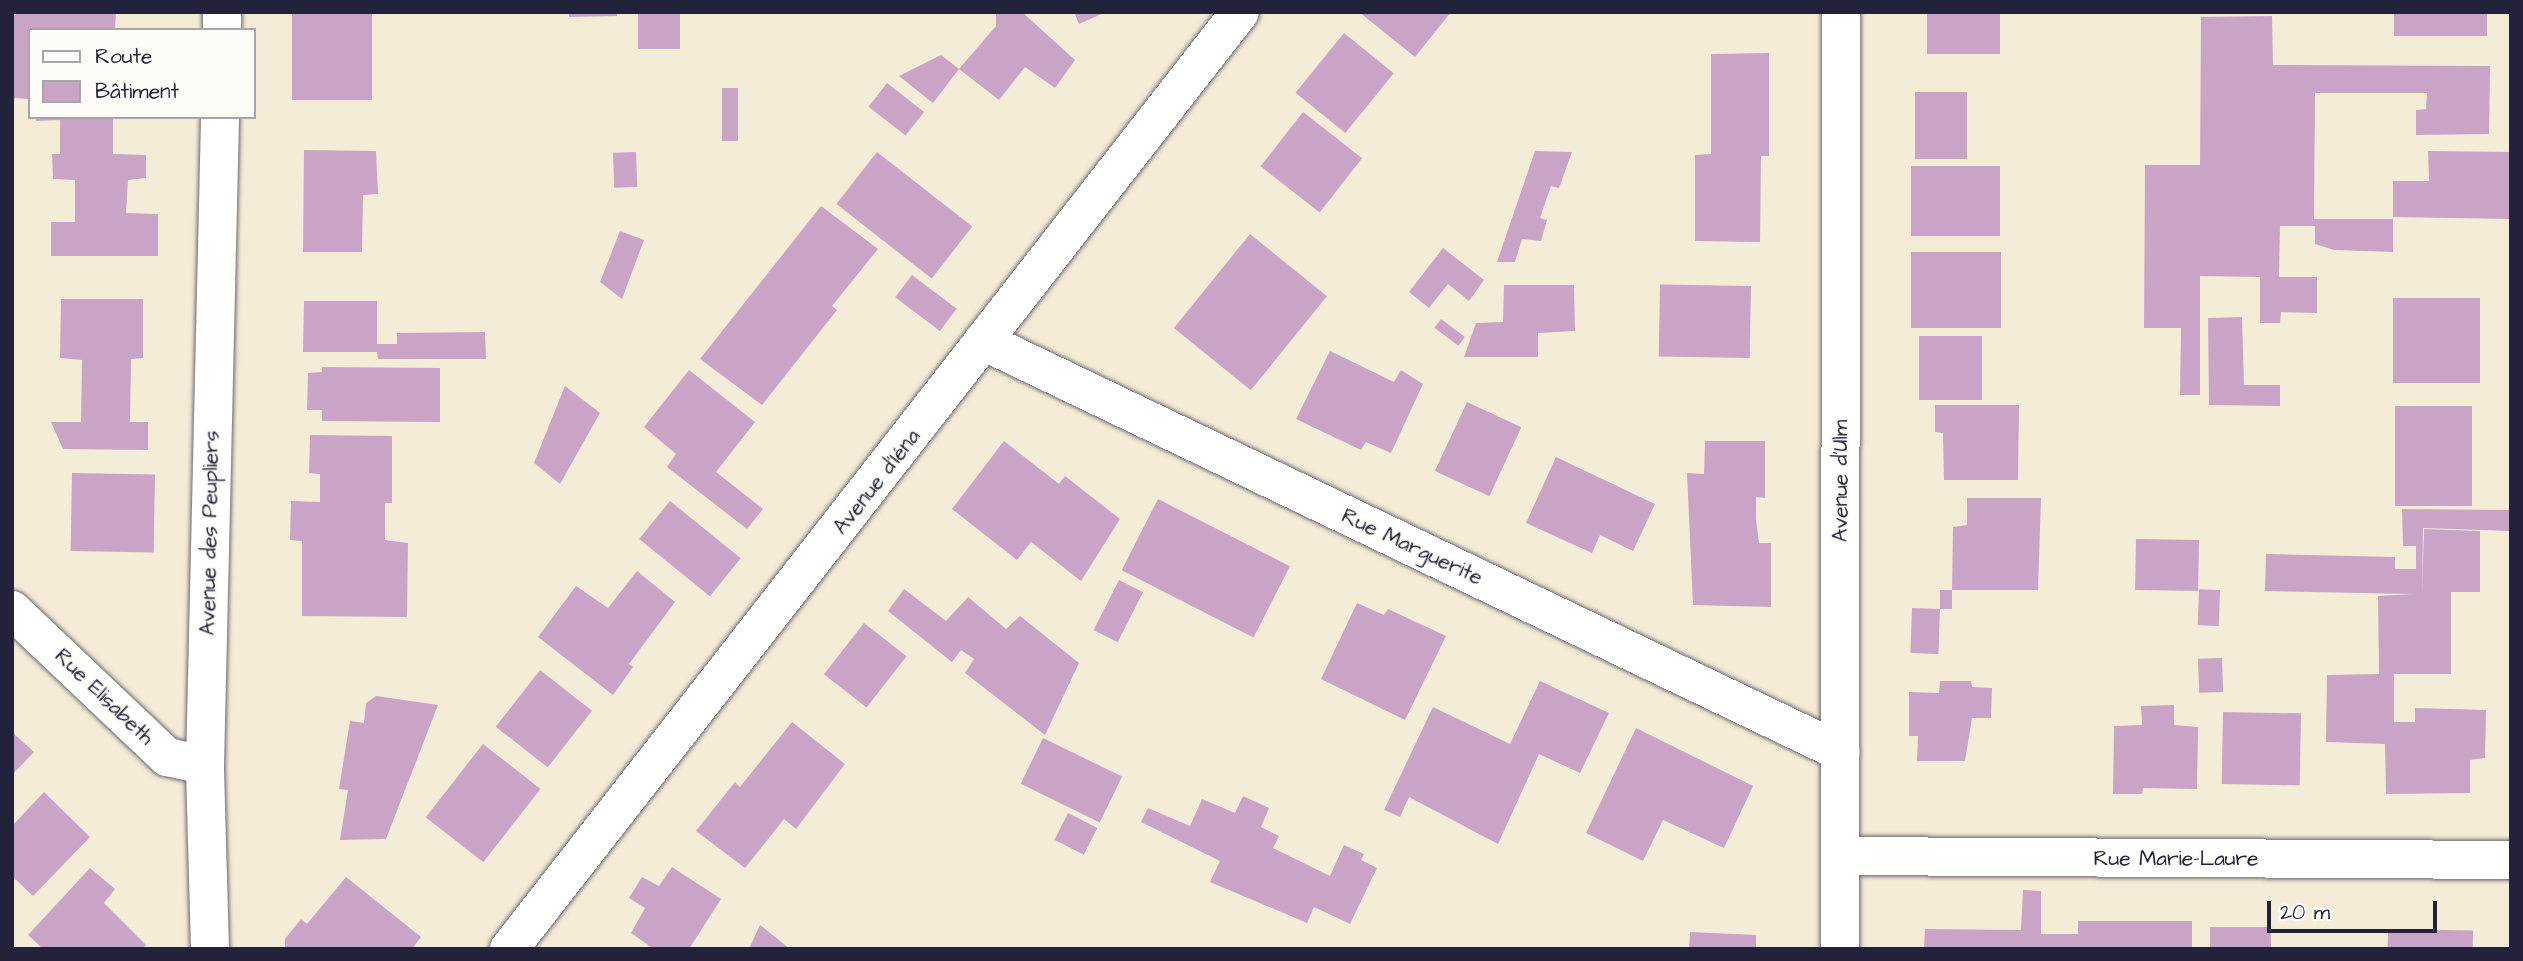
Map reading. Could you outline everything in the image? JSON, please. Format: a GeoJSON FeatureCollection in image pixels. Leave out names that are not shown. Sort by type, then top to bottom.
{"type":"FeatureCollection","features":[{"type":"Feature","properties":{"kind":"street","name":"Avenue d'Iéna"},"geometry":{"type":"LineString","coordinates":[[524,945],[983,341],[1240,12]]}},
{"type":"Feature","properties":{"kind":"street","name":"Avenue d'Ulm"},"geometry":{"type":"LineString","coordinates":[[1840,949],[1841,12]]}},
{"type":"Feature","properties":{"kind":"street","name":"Avenue des Peupliers"},"geometry":{"type":"LineString","coordinates":[[211,949],[205,765],[220,119]]}},
{"type":"Feature","properties":{"kind":"street","name":"Rue Marguerite"},"geometry":{"type":"LineString","coordinates":[[983,341],[1841,745]]}},
{"type":"Feature","properties":{"kind":"street","name":"Rue Elisabeth"},"geometry":{"type":"LineString","coordinates":[[12,610],[167,757],[205,765]]}},
{"type":"Feature","properties":{"kind":"street","name":"Rue Marie-Laure"},"geometry":{"type":"LineString","coordinates":[[1842,856],[2511,860]]}},
{"type":"Feature","properties":{"kind":"building"},"geometry":{"type":"Polygon","coordinates":[[[12,12],[116,12],[115,28],[28,28],[28,99],[12,98],[12,12]]]}},
{"type":"Feature","properties":{"kind":"building"},"geometry":{"type":"Polygon","coordinates":[[[292,12],[372,12],[372,100],[292,100],[292,12]]]}},
{"type":"Feature","properties":{"kind":"building"},"geometry":{"type":"Polygon","coordinates":[[[569,12],[617,12],[617,16],[569,17],[569,12]]]}},
{"type":"Feature","properties":{"kind":"building"},"geometry":{"type":"Polygon","coordinates":[[[638,12],[680,12],[680,49],[638,49],[638,12]]]}},
{"type":"Feature","properties":{"kind":"building"},"geometry":{"type":"Polygon","coordinates":[[[996,12],[1022,12],[1075,60],[1055,88],[1025,67],[999,100],[959,69],[996,26],[996,12]]]}},
{"type":"Feature","properties":{"kind":"building"},"geometry":{"type":"Polygon","coordinates":[[[1074,12],[1106,12],[1079,24],[1074,12]]]}},
{"type":"Feature","properties":{"kind":"building"},"geometry":{"type":"Polygon","coordinates":[[[1359,12],[1451,12],[1415,57],[1359,12]]]}},
{"type":"Feature","properties":{"kind":"building"},"geometry":{"type":"Polygon","coordinates":[[[1927,12],[2000,12],[2000,54],[1927,54],[1927,12]]]}},
{"type":"Feature","properties":{"kind":"building"},"geometry":{"type":"Polygon","coordinates":[[[2394,12],[2487,12],[2487,36],[2394,36],[2394,12]]]}},
{"type":"Feature","properties":{"kind":"building"},"geometry":{"type":"Polygon","coordinates":[[[2272,16],[2273,65],[2490,66],[2489,134],[2416,135],[2416,110],[2426,109],[2427,93],[2315,93],[2314,219],[2393,219],[2393,252],[2334,250],[2315,244],[2315,226],[2280,226],[2279,277],[2317,277],[2317,313],[2281,312],[2280,323],[2260,323],[2260,277],[2200,276],[2200,395],[2180,395],[2181,328],[2144,328],[2145,165],[2200,165],[2201,17],[2272,16]]]}},
{"type":"Feature","properties":{"kind":"building"},"geometry":{"type":"Polygon","coordinates":[[[1344,33],[1394,73],[1345,133],[1296,93],[1344,33]]]}},
{"type":"Feature","properties":{"kind":"building"},"geometry":{"type":"Polygon","coordinates":[[[1769,53],[1769,156],[1761,156],[1760,242],[1695,241],[1695,155],[1711,154],[1711,54],[1769,53]]]}},
{"type":"Feature","properties":{"kind":"building"},"geometry":{"type":"Polygon","coordinates":[[[941,55],[959,69],[933,103],[899,76],[941,55]]]}},
{"type":"Feature","properties":{"kind":"building"},"geometry":{"type":"Polygon","coordinates":[[[887,83],[924,112],[906,136],[869,107],[887,83]]]}},
{"type":"Feature","properties":{"kind":"building"},"geometry":{"type":"Polygon","coordinates":[[[722,88],[738,88],[738,141],[722,141],[722,88]]]}},
{"type":"Feature","properties":{"kind":"building"},"geometry":{"type":"Polygon","coordinates":[[[1915,92],[1967,92],[1967,159],[1915,159],[1915,92]]]}},
{"type":"Feature","properties":{"kind":"building"},"geometry":{"type":"Polygon","coordinates":[[[1303,112],[1362,158],[1320,213],[1261,166],[1303,112]]]}},
{"type":"Feature","properties":{"kind":"building"},"geometry":{"type":"Polygon","coordinates":[[[36,119],[113,119],[113,154],[146,155],[146,178],[128,180],[126,213],[158,214],[158,256],[51,256],[51,222],[75,222],[75,180],[53,179],[52,154],[60,154],[60,120],[36,119]]]}},
{"type":"Feature","properties":{"kind":"building"},"geometry":{"type":"Polygon","coordinates":[[[304,150],[376,151],[378,194],[363,195],[362,252],[303,252],[304,150]]]}},
{"type":"Feature","properties":{"kind":"building"},"geometry":{"type":"Polygon","coordinates":[[[1535,151],[1572,152],[1559,188],[1551,186],[1540,218],[1547,220],[1541,241],[1522,239],[1515,262],[1497,262],[1535,151]]]}},
{"type":"Feature","properties":{"kind":"building"},"geometry":{"type":"Polygon","coordinates":[[[2428,151],[2511,152],[2511,219],[2393,217],[2393,181],[2429,181],[2428,151]]]}},
{"type":"Feature","properties":{"kind":"building"},"geometry":{"type":"Polygon","coordinates":[[[636,152],[637,187],[614,188],[613,153],[636,152]]]}},
{"type":"Feature","properties":{"kind":"building"},"geometry":{"type":"Polygon","coordinates":[[[877,152],[972,226],[932,279],[836,204],[877,152]]]}},
{"type":"Feature","properties":{"kind":"building"},"geometry":{"type":"Polygon","coordinates":[[[1911,166],[2000,166],[2000,236],[1911,236],[1911,166]]]}},
{"type":"Feature","properties":{"kind":"building"},"geometry":{"type":"Polygon","coordinates":[[[821,206],[878,249],[832,306],[837,310],[762,405],[700,359],[821,206]]]}},
{"type":"Feature","properties":{"kind":"building"},"geometry":{"type":"Polygon","coordinates":[[[620,231],[644,240],[622,299],[600,282],[620,231]]]}},
{"type":"Feature","properties":{"kind":"building"},"geometry":{"type":"Polygon","coordinates":[[[1250,234],[1327,296],[1251,390],[1174,328],[1250,234]]]}},
{"type":"Feature","properties":{"kind":"building"},"geometry":{"type":"Polygon","coordinates":[[[1443,248],[1484,280],[1469,301],[1448,284],[1429,308],[1409,292],[1443,248]]]}},
{"type":"Feature","properties":{"kind":"building"},"geometry":{"type":"Polygon","coordinates":[[[1911,252],[2001,252],[2001,328],[1911,328],[1911,252]]]}},
{"type":"Feature","properties":{"kind":"building"},"geometry":{"type":"Polygon","coordinates":[[[912,275],[957,309],[940,331],[895,297],[912,275]]]}},
{"type":"Feature","properties":{"kind":"building"},"geometry":{"type":"Polygon","coordinates":[[[1660,284],[1751,286],[1750,358],[1659,356],[1660,284]]]}},
{"type":"Feature","properties":{"kind":"building"},"geometry":{"type":"Polygon","coordinates":[[[1504,285],[1574,285],[1575,331],[1538,333],[1538,357],[1464,357],[1476,323],[1503,322],[1504,285]]]}},
{"type":"Feature","properties":{"kind":"building"},"geometry":{"type":"Polygon","coordinates":[[[2393,298],[2480,298],[2480,383],[2393,383],[2393,298]]]}},
{"type":"Feature","properties":{"kind":"building"},"geometry":{"type":"Polygon","coordinates":[[[61,299],[143,299],[143,358],[131,359],[130,422],[148,422],[148,450],[63,449],[51,422],[81,422],[82,360],[60,358],[61,299]]]}},
{"type":"Feature","properties":{"kind":"building"},"geometry":{"type":"Polygon","coordinates":[[[304,301],[377,301],[377,344],[397,344],[397,333],[485,332],[486,359],[378,359],[377,352],[303,352],[304,301]]]}},
{"type":"Feature","properties":{"kind":"building"},"geometry":{"type":"Polygon","coordinates":[[[2242,317],[2244,385],[2280,385],[2280,406],[2209,405],[2208,318],[2242,317]]]}},
{"type":"Feature","properties":{"kind":"building"},"geometry":{"type":"Polygon","coordinates":[[[1441,319],[1465,337],[1458,346],[1434,328],[1441,319]]]}},
{"type":"Feature","properties":{"kind":"building"},"geometry":{"type":"Polygon","coordinates":[[[1919,336],[1982,336],[1982,400],[1919,400],[1919,336]]]}},
{"type":"Feature","properties":{"kind":"building"},"geometry":{"type":"Polygon","coordinates":[[[1330,351],[1394,382],[1401,370],[1423,384],[1391,453],[1366,442],[1361,450],[1296,419],[1330,351]]]}},
{"type":"Feature","properties":{"kind":"building"},"geometry":{"type":"Polygon","coordinates":[[[322,367],[440,368],[440,422],[322,421],[322,410],[307,410],[308,373],[322,372],[322,367]]]}},
{"type":"Feature","properties":{"kind":"building"},"geometry":{"type":"Polygon","coordinates":[[[689,370],[755,422],[716,472],[763,509],[747,529],[667,467],[676,454],[644,427],[689,370]]]}},
{"type":"Feature","properties":{"kind":"building"},"geometry":{"type":"Polygon","coordinates":[[[565,386],[600,413],[560,484],[534,463],[565,386]]]}},
{"type":"Feature","properties":{"kind":"building"},"geometry":{"type":"Polygon","coordinates":[[[1467,402],[1521,427],[1489,496],[1435,471],[1467,402]]]}},
{"type":"Feature","properties":{"kind":"building"},"geometry":{"type":"Polygon","coordinates":[[[1935,405],[2019,405],[2018,480],[1944,480],[1943,433],[1935,432],[1935,405]]]}},
{"type":"Feature","properties":{"kind":"building"},"geometry":{"type":"Polygon","coordinates":[[[2395,406],[2472,406],[2472,506],[2395,506],[2395,406]]]}},
{"type":"Feature","properties":{"kind":"building"},"geometry":{"type":"Polygon","coordinates":[[[310,435],[392,436],[392,503],[385,503],[385,540],[408,543],[407,617],[302,616],[302,541],[290,540],[291,501],[320,502],[320,474],[309,473],[310,435]]]}},
{"type":"Feature","properties":{"kind":"building"},"geometry":{"type":"Polygon","coordinates":[[[1004,441],[1059,484],[1065,476],[1120,519],[1081,581],[1031,542],[1017,560],[952,509],[1004,441]]]}},
{"type":"Feature","properties":{"kind":"building"},"geometry":{"type":"Polygon","coordinates":[[[1705,441],[1765,441],[1765,498],[1756,497],[1756,519],[1759,543],[1771,543],[1771,607],[1693,605],[1687,473],[1704,474],[1705,441]]]}},
{"type":"Feature","properties":{"kind":"building"},"geometry":{"type":"Polygon","coordinates":[[[1556,457],[1655,504],[1633,551],[1600,535],[1592,553],[1526,523],[1556,457]]]}},
{"type":"Feature","properties":{"kind":"building"},"geometry":{"type":"Polygon","coordinates":[[[72,473],[155,474],[154,552],[71,551],[72,473]]]}},
{"type":"Feature","properties":{"kind":"building"},"geometry":{"type":"Polygon","coordinates":[[[1967,498],[2041,498],[2038,590],[1952,590],[1953,527],[1967,525],[1967,498]]]}},
{"type":"Feature","properties":{"kind":"building"},"geometry":{"type":"Polygon","coordinates":[[[1158,499],[1290,566],[1254,637],[1122,570],[1158,499]]]}},
{"type":"Feature","properties":{"kind":"building"},"geometry":{"type":"Polygon","coordinates":[[[670,501],[741,558],[710,596],[639,539],[670,501]]]}},
{"type":"Feature","properties":{"kind":"building"},"geometry":{"type":"Polygon","coordinates":[[[2402,509],[2511,510],[2511,531],[2423,528],[2422,594],[2424,529],[2480,531],[2480,592],[2451,592],[2451,674],[2394,674],[2394,722],[2415,722],[2415,708],[2486,710],[2485,758],[2470,760],[2470,793],[2386,794],[2385,744],[2326,742],[2327,675],[2379,674],[2378,596],[2412,594],[2265,591],[2266,554],[2395,557],[2395,569],[2416,569],[2416,546],[2403,546],[2402,509]]]}},
{"type":"Feature","properties":{"kind":"building"},"geometry":{"type":"Polygon","coordinates":[[[2136,539],[2199,540],[2198,591],[2135,590],[2136,539]]]}},
{"type":"Feature","properties":{"kind":"building"},"geometry":{"type":"Polygon","coordinates":[[[637,571],[675,602],[629,664],[633,667],[613,695],[538,637],[576,586],[608,608],[637,571]]]}},
{"type":"Feature","properties":{"kind":"building"},"geometry":{"type":"Polygon","coordinates":[[[1119,580],[1143,592],[1118,642],[1094,630],[1119,580]]]}},
{"type":"Feature","properties":{"kind":"building"},"geometry":{"type":"Polygon","coordinates":[[[904,589],[946,621],[968,597],[1006,629],[1020,616],[1079,663],[1045,735],[965,673],[974,659],[961,650],[952,662],[888,611],[904,589]]]}},
{"type":"Feature","properties":{"kind":"building"},"geometry":{"type":"Polygon","coordinates":[[[2199,589],[2220,590],[2219,626],[2198,625],[2199,589]]]}},
{"type":"Feature","properties":{"kind":"building"},"geometry":{"type":"Polygon","coordinates":[[[1940,590],[1952,590],[1952,609],[1940,609],[1940,590]]]}},
{"type":"Feature","properties":{"kind":"building"},"geometry":{"type":"Polygon","coordinates":[[[1357,603],[1384,615],[1388,609],[1446,636],[1405,720],[1321,679],[1357,603]]]}},
{"type":"Feature","properties":{"kind":"building"},"geometry":{"type":"Polygon","coordinates":[[[1912,608],[1940,609],[1938,654],[1910,653],[1912,608]]]}},
{"type":"Feature","properties":{"kind":"building"},"geometry":{"type":"Polygon","coordinates":[[[864,623],[907,656],[867,707],[824,674],[864,623]]]}},
{"type":"Feature","properties":{"kind":"building"},"geometry":{"type":"Polygon","coordinates":[[[2222,658],[2223,692],[2199,693],[2198,659],[2222,658]]]}},
{"type":"Feature","properties":{"kind":"building"},"geometry":{"type":"Polygon","coordinates":[[[540,670],[592,711],[548,767],[496,727],[540,670]]]}},
{"type":"Feature","properties":{"kind":"building"},"geometry":{"type":"Polygon","coordinates":[[[1540,681],[1609,713],[1580,773],[1539,754],[1498,844],[1409,797],[1400,817],[1384,810],[1433,707],[1510,744],[1540,681]]]}},
{"type":"Feature","properties":{"kind":"building"},"geometry":{"type":"Polygon","coordinates":[[[1940,681],[1971,681],[1972,687],[1992,688],[1991,718],[1972,718],[1965,761],[1917,761],[1918,736],[1909,736],[1909,692],[1939,693],[1940,681]]]}},
{"type":"Feature","properties":{"kind":"building"},"geometry":{"type":"Polygon","coordinates":[[[376,696],[438,705],[386,839],[340,840],[348,790],[339,789],[350,721],[364,723],[366,703],[376,696]]]}},
{"type":"Feature","properties":{"kind":"building"},"geometry":{"type":"Polygon","coordinates":[[[2174,705],[2174,725],[2198,727],[2197,789],[2143,788],[2142,794],[2113,794],[2114,726],[2142,725],[2141,706],[2174,705]]]}},
{"type":"Feature","properties":{"kind":"building"},"geometry":{"type":"Polygon","coordinates":[[[2223,712],[2301,713],[2300,785],[2222,784],[2223,712]]]}},
{"type":"Feature","properties":{"kind":"building"},"geometry":{"type":"Polygon","coordinates":[[[792,722],[845,764],[796,829],[784,819],[745,868],[696,831],[735,782],[740,787],[792,722]]]}},
{"type":"Feature","properties":{"kind":"building"},"geometry":{"type":"Polygon","coordinates":[[[1636,728],[1753,786],[1724,848],[1663,820],[1643,861],[1586,833],[1636,728]]]}},
{"type":"Feature","properties":{"kind":"building"},"geometry":{"type":"Polygon","coordinates":[[[12,732],[34,752],[12,775],[12,732]]]}},
{"type":"Feature","properties":{"kind":"building"},"geometry":{"type":"Polygon","coordinates":[[[1043,738],[1122,777],[1100,822],[1021,784],[1043,738]]]}},
{"type":"Feature","properties":{"kind":"building"},"geometry":{"type":"Polygon","coordinates":[[[483,744],[541,789],[483,862],[426,817],[483,744]]]}},
{"type":"Feature","properties":{"kind":"building"},"geometry":{"type":"Polygon","coordinates":[[[44,792],[90,837],[33,896],[12,876],[12,826],[44,792]]]}},
{"type":"Feature","properties":{"kind":"building"},"geometry":{"type":"Polygon","coordinates":[[[1243,796],[1269,808],[1261,827],[1279,836],[1273,848],[1330,876],[1344,845],[1364,854],[1361,860],[1377,868],[1350,924],[1314,907],[1307,923],[1210,882],[1220,861],[1141,822],[1148,808],[1190,826],[1202,799],[1235,813],[1243,796]]]}},
{"type":"Feature","properties":{"kind":"building"},"geometry":{"type":"Polygon","coordinates":[[[1068,813],[1097,828],[1084,855],[1054,840],[1068,813]]]}},
{"type":"Feature","properties":{"kind":"building"},"geometry":{"type":"Polygon","coordinates":[[[672,867],[721,899],[689,949],[654,949],[631,933],[645,908],[629,898],[642,877],[659,886],[672,867]]]}},
{"type":"Feature","properties":{"kind":"building"},"geometry":{"type":"Polygon","coordinates":[[[90,868],[115,889],[104,903],[146,945],[142,949],[43,949],[28,935],[90,868]]]}},
{"type":"Feature","properties":{"kind":"building"},"geometry":{"type":"Polygon","coordinates":[[[346,877],[421,937],[412,949],[285,949],[285,939],[301,919],[307,924],[346,877]]]}},
{"type":"Feature","properties":{"kind":"building"},"geometry":{"type":"Polygon","coordinates":[[[2023,890],[2041,891],[2041,934],[2078,934],[2078,921],[2192,921],[2192,949],[1924,949],[1925,929],[2021,930],[2023,890]]]}},
{"type":"Feature","properties":{"kind":"building"},"geometry":{"type":"Polygon","coordinates":[[[760,925],[790,949],[749,949],[760,925]]]}},
{"type":"Feature","properties":{"kind":"building"},"geometry":{"type":"Polygon","coordinates":[[[2210,927],[2271,927],[2271,949],[2210,949],[2210,927]]]}},
{"type":"Feature","properties":{"kind":"building"},"geometry":{"type":"Polygon","coordinates":[[[2388,929],[2473,930],[2473,949],[2388,949],[2388,929]]]}},
{"type":"Feature","properties":{"kind":"building"},"geometry":{"type":"Polygon","coordinates":[[[1690,932],[1756,935],[1756,949],[1689,949],[1690,932]]]}}]}
